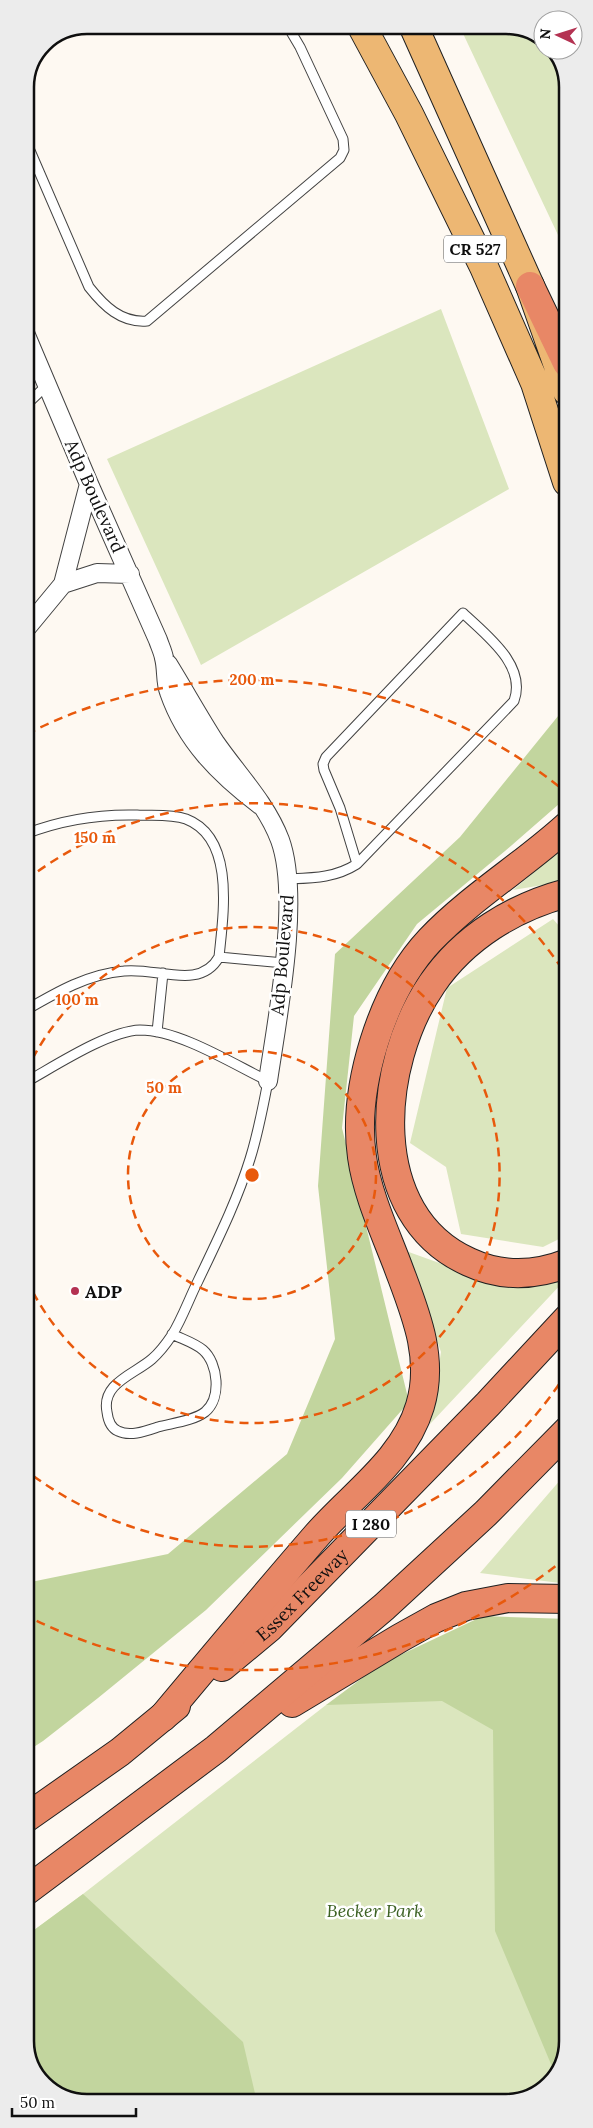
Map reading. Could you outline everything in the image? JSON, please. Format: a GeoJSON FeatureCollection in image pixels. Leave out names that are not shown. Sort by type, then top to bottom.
{"type":"FeatureCollection","features":[{"type":"Feature","properties":{"kind":"highway"},"geometry":{"type":"LineString","coordinates":[[530,286],[559,346]]}},
{"type":"Feature","properties":{"kind":"highway"},"geometry":{"type":"LineString","coordinates":[[163,1717],[319,1533],[394,1456],[410,1432],[425,1388],[424,1344],[417,1318],[370,1191],[362,1157],[360,1125],[362,1095],[368,1064],[380,1022],[411,963],[430,940],[471,903],[542,849],[559,833]]}},
{"type":"Feature","properties":{"kind":"highway"},"geometry":{"type":"LineString","coordinates":[[559,895],[512,912],[457,954],[433,983],[414,1014],[401,1045],[393,1082],[389,1120],[393,1157],[401,1188],[414,1216],[430,1236],[450,1254],[479,1267],[506,1273],[530,1274],[559,1267]]}},
{"type":"Feature","properties":{"kind":"highway","name":"Essex Freeway"},"geometry":{"type":"LineString","coordinates":[[34,1812],[120,1752],[269,1628],[488,1404],[559,1328]]}},
{"type":"Feature","properties":{"kind":"highway"},"geometry":{"type":"LineString","coordinates":[[34,1885],[216,1749],[384,1607],[486,1513],[559,1439]]}},
{"type":"Feature","properties":{"kind":"highway"},"geometry":{"type":"LineString","coordinates":[[216,1749],[355,1664],[436,1618],[466,1606],[508,1598],[559,1598]]}},
{"type":"Feature","properties":{"kind":"main road","name":"CR 527"},"geometry":{"type":"LineString","coordinates":[[366,34],[409,114],[484,267],[535,383],[559,457]]}},
{"type":"Feature","properties":{"kind":"main road","name":"CR 527"},"geometry":{"type":"LineString","coordinates":[[416,34],[530,286],[559,368]]}},
{"type":"Feature","properties":{"kind":"street","name":"Adp Boulevard"},"geometry":{"type":"LineString","coordinates":[[34,354],[89,484],[130,574],[164,658],[168,691],[187,731],[204,756],[225,777],[260,804]]}},
{"type":"Feature","properties":{"kind":"street"},"geometry":{"type":"LineString","coordinates":[[34,619],[63,584],[89,484]]}},
{"type":"Feature","properties":{"kind":"street"},"geometry":{"type":"LineString","coordinates":[[63,584],[98,573],[130,574]]}},
{"type":"Feature","properties":{"kind":"street","name":"Adp Boulevard"},"geometry":{"type":"LineString","coordinates":[[164,658],[181,668],[254,783],[260,804],[280,841],[288,879],[287,921],[284,963],[268,1081]]}},
{"type":"Feature","properties":{"kind":"lane"},"geometry":{"type":"LineString","coordinates":[[34,167],[89,287],[102,304],[121,317],[138,322],[147,322],[340,158],[344,150],[343,139],[300,47],[292,34]]}},
{"type":"Feature","properties":{"kind":"lane"},"geometry":{"type":"LineString","coordinates":[[34,397],[47,385]]}},
{"type":"Feature","properties":{"kind":"lane"},"geometry":{"type":"LineString","coordinates":[[288,879],[330,876],[345,872],[357,864],[514,701],[517,686],[508,660],[463,613],[326,757],[323,764],[340,808],[357,864]]}},
{"type":"Feature","properties":{"kind":"lane"},"geometry":{"type":"LineString","coordinates":[[34,831],[54,824],[88,817],[121,815],[165,816],[185,819],[198,825],[207,834],[215,848],[222,869],[223,909],[219,957],[214,966],[206,972],[189,976],[124,970],[100,975],[70,985],[34,1005]]}},
{"type":"Feature","properties":{"kind":"lane"},"geometry":{"type":"LineString","coordinates":[[219,957],[284,963]]}},
{"type":"Feature","properties":{"kind":"lane"},"geometry":{"type":"LineString","coordinates":[[157,1032],[163,973]]}},
{"type":"Feature","properties":{"kind":"lane"},"geometry":{"type":"LineString","coordinates":[[34,1078],[114,1036],[140,1030],[178,1037],[268,1081],[257,1136],[235,1201],[172,1334],[152,1359],[114,1385],[109,1392],[106,1408],[111,1425],[116,1430],[124,1434],[146,1431],[193,1418],[206,1411],[215,1395],[216,1381],[209,1356],[202,1349],[172,1334]]}},
{"type":"Feature","properties":{"kind":"green space"},"geometry":{"type":"Polygon","coordinates":[[[463,34],[510,34],[533,41],[533,60],[552,60],[558,76],[559,237],[463,34]]]}},
{"type":"Feature","properties":{"kind":"green space"},"geometry":{"type":"Polygon","coordinates":[[[441,309],[509,489],[201,665],[107,459],[441,309]]]}},
{"type":"Feature","properties":{"kind":"green space"},"geometry":{"type":"Polygon","coordinates":[[[559,715],[559,804],[417,924],[354,1016],[342,1128],[409,1402],[342,1478],[206,1610],[98,1698],[34,1747],[34,1581],[168,1554],[287,1454],[335,1339],[318,1186],[335,954],[460,837],[559,715]]]}},
{"type":"Feature","properties":{"kind":"green space"},"geometry":{"type":"Polygon","coordinates":[[[559,851],[559,882],[513,890],[559,851]]]}},
{"type":"Feature","properties":{"kind":"green space"},"geometry":{"type":"Polygon","coordinates":[[[553,919],[559,926],[559,1239],[543,1247],[461,1234],[446,1167],[410,1143],[447,988],[553,919]]]}},
{"type":"Feature","properties":{"kind":"green space"},"geometry":{"type":"Polygon","coordinates":[[[406,1251],[506,1287],[559,1282],[559,1286],[430,1424],[441,1352],[406,1251]]]}},
{"type":"Feature","properties":{"kind":"green space"},"geometry":{"type":"Polygon","coordinates":[[[559,1481],[559,1583],[480,1573],[559,1481]]]}},
{"type":"Feature","properties":{"kind":"green space"},"geometry":{"type":"Polygon","coordinates":[[[483,1616],[559,1619],[559,2049],[552,2067],[495,1931],[493,1730],[442,1701],[326,1705],[381,1664],[483,1616]]]}},
{"type":"Feature","properties":{"kind":"green space","name":"Becker Park"},"geometry":{"type":"Polygon","coordinates":[[[559,1622],[559,2049],[548,2074],[544,2079],[527,2090],[507,2094],[83,2094],[66,2090],[57,2085],[41,2068],[35,2052],[34,1930],[326,1705],[356,1691],[559,1622]]]}},
{"type":"Feature","properties":{"kind":"green space"},"geometry":{"type":"Polygon","coordinates":[[[83,1894],[243,2042],[255,2094],[83,2094],[66,2090],[57,2085],[41,2068],[35,2052],[34,1930],[83,1894]]]}},
{"type":"Feature","properties":{"kind":"place","name":"ADP"},"geometry":{"type":"Point","coordinates":[75,1291]}}]}
